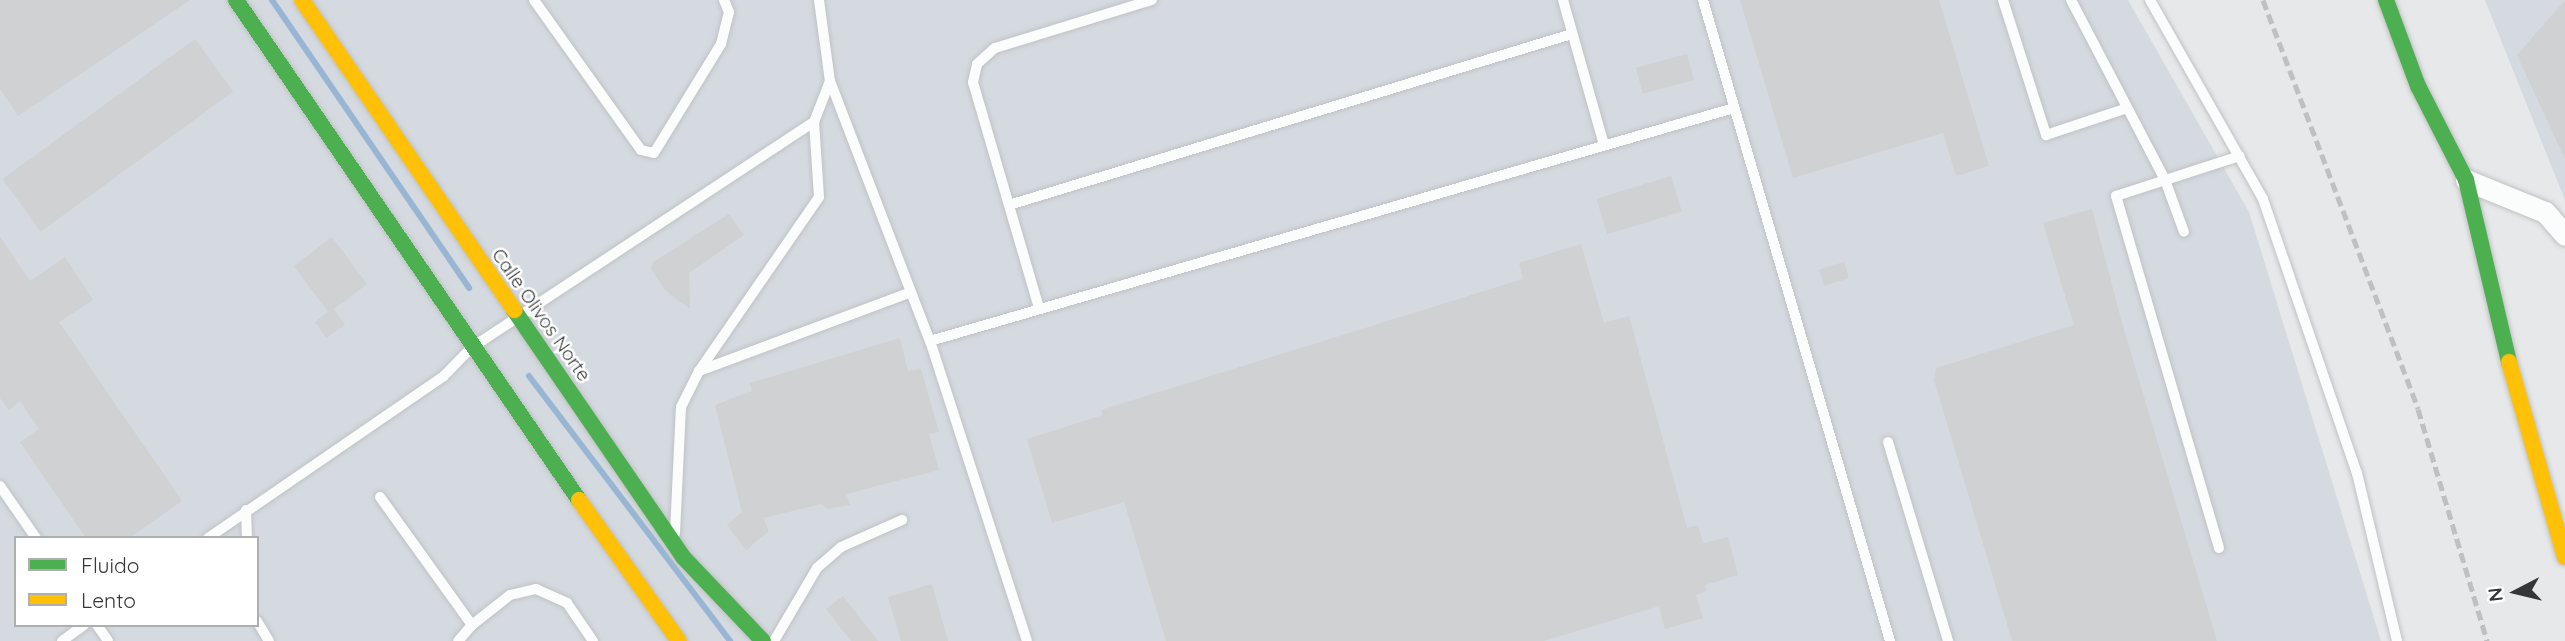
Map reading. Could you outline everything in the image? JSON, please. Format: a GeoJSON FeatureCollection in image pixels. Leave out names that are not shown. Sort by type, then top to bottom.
{"type":"FeatureCollection","features":[{"type":"Feature","properties":{"kind":"main road"},"geometry":{"type":"LineString","coordinates":[[236,0],[471,348],[679,641]]}},
{"type":"Feature","properties":{"kind":"main road","name":"Calle Olivos Norte"},"geometry":{"type":"LineString","coordinates":[[302,0],[518,319],[674,542],[763,641]]}},
{"type":"Feature","properties":{"kind":"main road"},"geometry":{"type":"LineString","coordinates":[[2386,0],[2418,86],[2466,180],[2487,283],[2565,557]]}},
{"type":"Feature","properties":{"kind":"street"},"geometry":{"type":"LineString","coordinates":[[2466,180],[2545,212],[2565,235]]}},
{"type":"Feature","properties":{"kind":"lane"},"geometry":{"type":"LineString","coordinates":[[534,0],[641,150],[654,153],[721,44],[729,12],[724,0]]}},
{"type":"Feature","properties":{"kind":"lane"},"geometry":{"type":"LineString","coordinates":[[819,0],[830,81],[930,341],[1027,641]]}},
{"type":"Feature","properties":{"kind":"lane"},"geometry":{"type":"LineString","coordinates":[[1040,308],[973,82],[977,64],[995,48],[1152,0]]}},
{"type":"Feature","properties":{"kind":"lane"},"geometry":{"type":"LineString","coordinates":[[1563,0],[1604,145]]}},
{"type":"Feature","properties":{"kind":"lane"},"geometry":{"type":"LineString","coordinates":[[1703,0],[1890,641]]}},
{"type":"Feature","properties":{"kind":"lane"},"geometry":{"type":"LineString","coordinates":[[2003,0],[2046,135],[2127,108]]}},
{"type":"Feature","properties":{"kind":"lane"},"geometry":{"type":"LineString","coordinates":[[2071,0],[2165,180],[2184,232]]}},
{"type":"Feature","properties":{"kind":"lane"},"geometry":{"type":"LineString","coordinates":[[2150,0],[2263,199],[2328,378],[2397,641]]}},
{"type":"Feature","properties":{"kind":"lane"},"geometry":{"type":"LineString","coordinates":[[1009,205],[1572,34]]}},
{"type":"Feature","properties":{"kind":"lane"},"geometry":{"type":"LineString","coordinates":[[674,542],[681,407],[699,371],[819,197],[814,122],[830,81]]}},
{"type":"Feature","properties":{"kind":"lane"},"geometry":{"type":"LineString","coordinates":[[930,341],[1734,108]]}},
{"type":"Feature","properties":{"kind":"lane"},"geometry":{"type":"LineString","coordinates":[[211,536],[444,376],[471,348],[814,122]]}},
{"type":"Feature","properties":{"kind":"lane"},"geometry":{"type":"LineString","coordinates":[[2219,548],[2116,196],[2240,156]]}},
{"type":"Feature","properties":{"kind":"lane"},"geometry":{"type":"LineString","coordinates":[[699,371],[911,292]]}},
{"type":"Feature","properties":{"kind":"lane"},"geometry":{"type":"LineString","coordinates":[[1888,442],[1948,641]]}},
{"type":"Feature","properties":{"kind":"lane"},"geometry":{"type":"LineString","coordinates":[[0,486],[35,536]]}},
{"type":"Feature","properties":{"kind":"lane"},"geometry":{"type":"LineString","coordinates":[[380,497],[472,625]]}},
{"type":"Feature","properties":{"kind":"lane"},"geometry":{"type":"LineString","coordinates":[[246,510],[247,536]]}},
{"type":"Feature","properties":{"kind":"lane"},"geometry":{"type":"LineString","coordinates":[[774,641],[817,568],[841,547],[902,520]]}},
{"type":"Feature","properties":{"kind":"lane"},"geometry":{"type":"LineString","coordinates":[[458,641],[472,625],[510,595],[536,589],[567,603],[593,641]]}},
{"type":"Feature","properties":{"kind":"lane"},"geometry":{"type":"LineString","coordinates":[[259,624],[269,641]]}},
{"type":"Feature","properties":{"kind":"lane"},"geometry":{"type":"LineString","coordinates":[[62,641],[81,627]]}},
{"type":"Feature","properties":{"kind":"shaded area"},"geometry":{"type":"Polygon","coordinates":[[[0,0],[2128,0],[2249,212],[2381,641],[0,641],[0,0]]]}},
{"type":"Feature","properties":{"kind":"shaded area"},"geometry":{"type":"Polygon","coordinates":[[[2485,0],[2565,0],[2565,200],[2485,0]]]}},
{"type":"Feature","properties":{"kind":"building"},"geometry":{"type":"Polygon","coordinates":[[[0,0],[190,0],[18,116],[0,89],[0,0]]]}},
{"type":"Feature","properties":{"kind":"building"},"geometry":{"type":"Polygon","coordinates":[[[1740,0],[1939,0],[1989,166],[1956,176],[1943,133],[1793,178],[1740,0]]]}},
{"type":"Feature","properties":{"kind":"building"},"geometry":{"type":"Polygon","coordinates":[[[2565,0],[2565,159],[2517,55],[2565,0]]]}},
{"type":"Feature","properties":{"kind":"building"},"geometry":{"type":"Polygon","coordinates":[[[195,39],[233,92],[41,231],[2,179],[195,39]]]}},
{"type":"Feature","properties":{"kind":"building"},"geometry":{"type":"Polygon","coordinates":[[[1687,54],[1694,80],[1643,94],[1636,68],[1687,54]]]}},
{"type":"Feature","properties":{"kind":"building"},"geometry":{"type":"Polygon","coordinates":[[[1671,176],[1682,211],[1607,234],[1596,199],[1671,176]]]}},
{"type":"Feature","properties":{"kind":"building"},"geometry":{"type":"Polygon","coordinates":[[[2092,209],[2122,323],[2217,641],[2012,641],[1934,380],[1936,368],[2074,325],[2043,223],[2092,209]]]}},
{"type":"Feature","properties":{"kind":"building"},"geometry":{"type":"Polygon","coordinates":[[[729,214],[744,235],[689,273],[690,309],[665,290],[651,269],[653,262],[729,214]]]}},
{"type":"Feature","properties":{"kind":"building"},"geometry":{"type":"Polygon","coordinates":[[[0,237],[30,281],[65,257],[93,300],[59,322],[182,501],[132,536],[85,536],[20,442],[39,429],[20,401],[9,410],[0,398],[0,237]]]}},
{"type":"Feature","properties":{"kind":"building"},"geometry":{"type":"Polygon","coordinates":[[[332,237],[367,284],[334,309],[345,325],[326,338],[315,322],[328,312],[294,266],[332,237]]]}},
{"type":"Feature","properties":{"kind":"building"},"geometry":{"type":"Polygon","coordinates":[[[1581,244],[1604,323],[1629,316],[1687,528],[1698,525],[1703,543],[1728,537],[1738,575],[1705,585],[1707,591],[1696,595],[1703,618],[1665,629],[1659,606],[1544,641],[1166,641],[1124,502],[1052,523],[1027,439],[1103,415],[1101,410],[1523,279],[1519,263],[1581,244]]]}},
{"type":"Feature","properties":{"kind":"building"},"geometry":{"type":"Polygon","coordinates":[[[1844,262],[1849,278],[1824,286],[1819,270],[1844,262]]]}},
{"type":"Feature","properties":{"kind":"building"},"geometry":{"type":"Polygon","coordinates":[[[900,338],[908,371],[921,369],[939,432],[929,434],[939,470],[846,494],[850,505],[827,509],[822,504],[763,518],[769,531],[746,550],[727,525],[742,512],[715,405],[752,391],[750,383],[900,338]]]}},
{"type":"Feature","properties":{"kind":"building"},"geometry":{"type":"Polygon","coordinates":[[[932,584],[948,641],[901,641],[888,597],[932,584]]]}},
{"type":"Feature","properties":{"kind":"building"},"geometry":{"type":"Polygon","coordinates":[[[843,596],[878,641],[851,641],[826,609],[843,596]]]}},
{"type":"Feature","properties":{"kind":"waterway"},"geometry":{"type":"LineString","coordinates":[[272,0],[469,288]]}},
{"type":"Feature","properties":{"kind":"waterway"},"geometry":{"type":"LineString","coordinates":[[529,376],[730,641]]}},
{"type":"Feature","properties":{"kind":"railway"},"geometry":{"type":"LineString","coordinates":[[2263,0],[2418,409],[2487,641]]}},
{"type":"Feature","properties":{"kind":"traffic: fast"},"geometry":{"type":"LineString","coordinates":[[236,0],[579,500]]}},
{"type":"Feature","properties":{"kind":"traffic: fast"},"geometry":{"type":"LineString","coordinates":[[2386,0],[2418,86],[2466,180],[2509,362]]}},
{"type":"Feature","properties":{"kind":"traffic: fast"},"geometry":{"type":"LineString","coordinates":[[514,310],[683,557],[763,641]]}},
{"type":"Feature","properties":{"kind":"traffic: slow"},"geometry":{"type":"LineString","coordinates":[[302,0],[514,310]]}},
{"type":"Feature","properties":{"kind":"traffic: slow"},"geometry":{"type":"LineString","coordinates":[[2509,362],[2565,557]]}},
{"type":"Feature","properties":{"kind":"traffic: slow"},"geometry":{"type":"LineString","coordinates":[[579,500],[679,641]]}}]}
